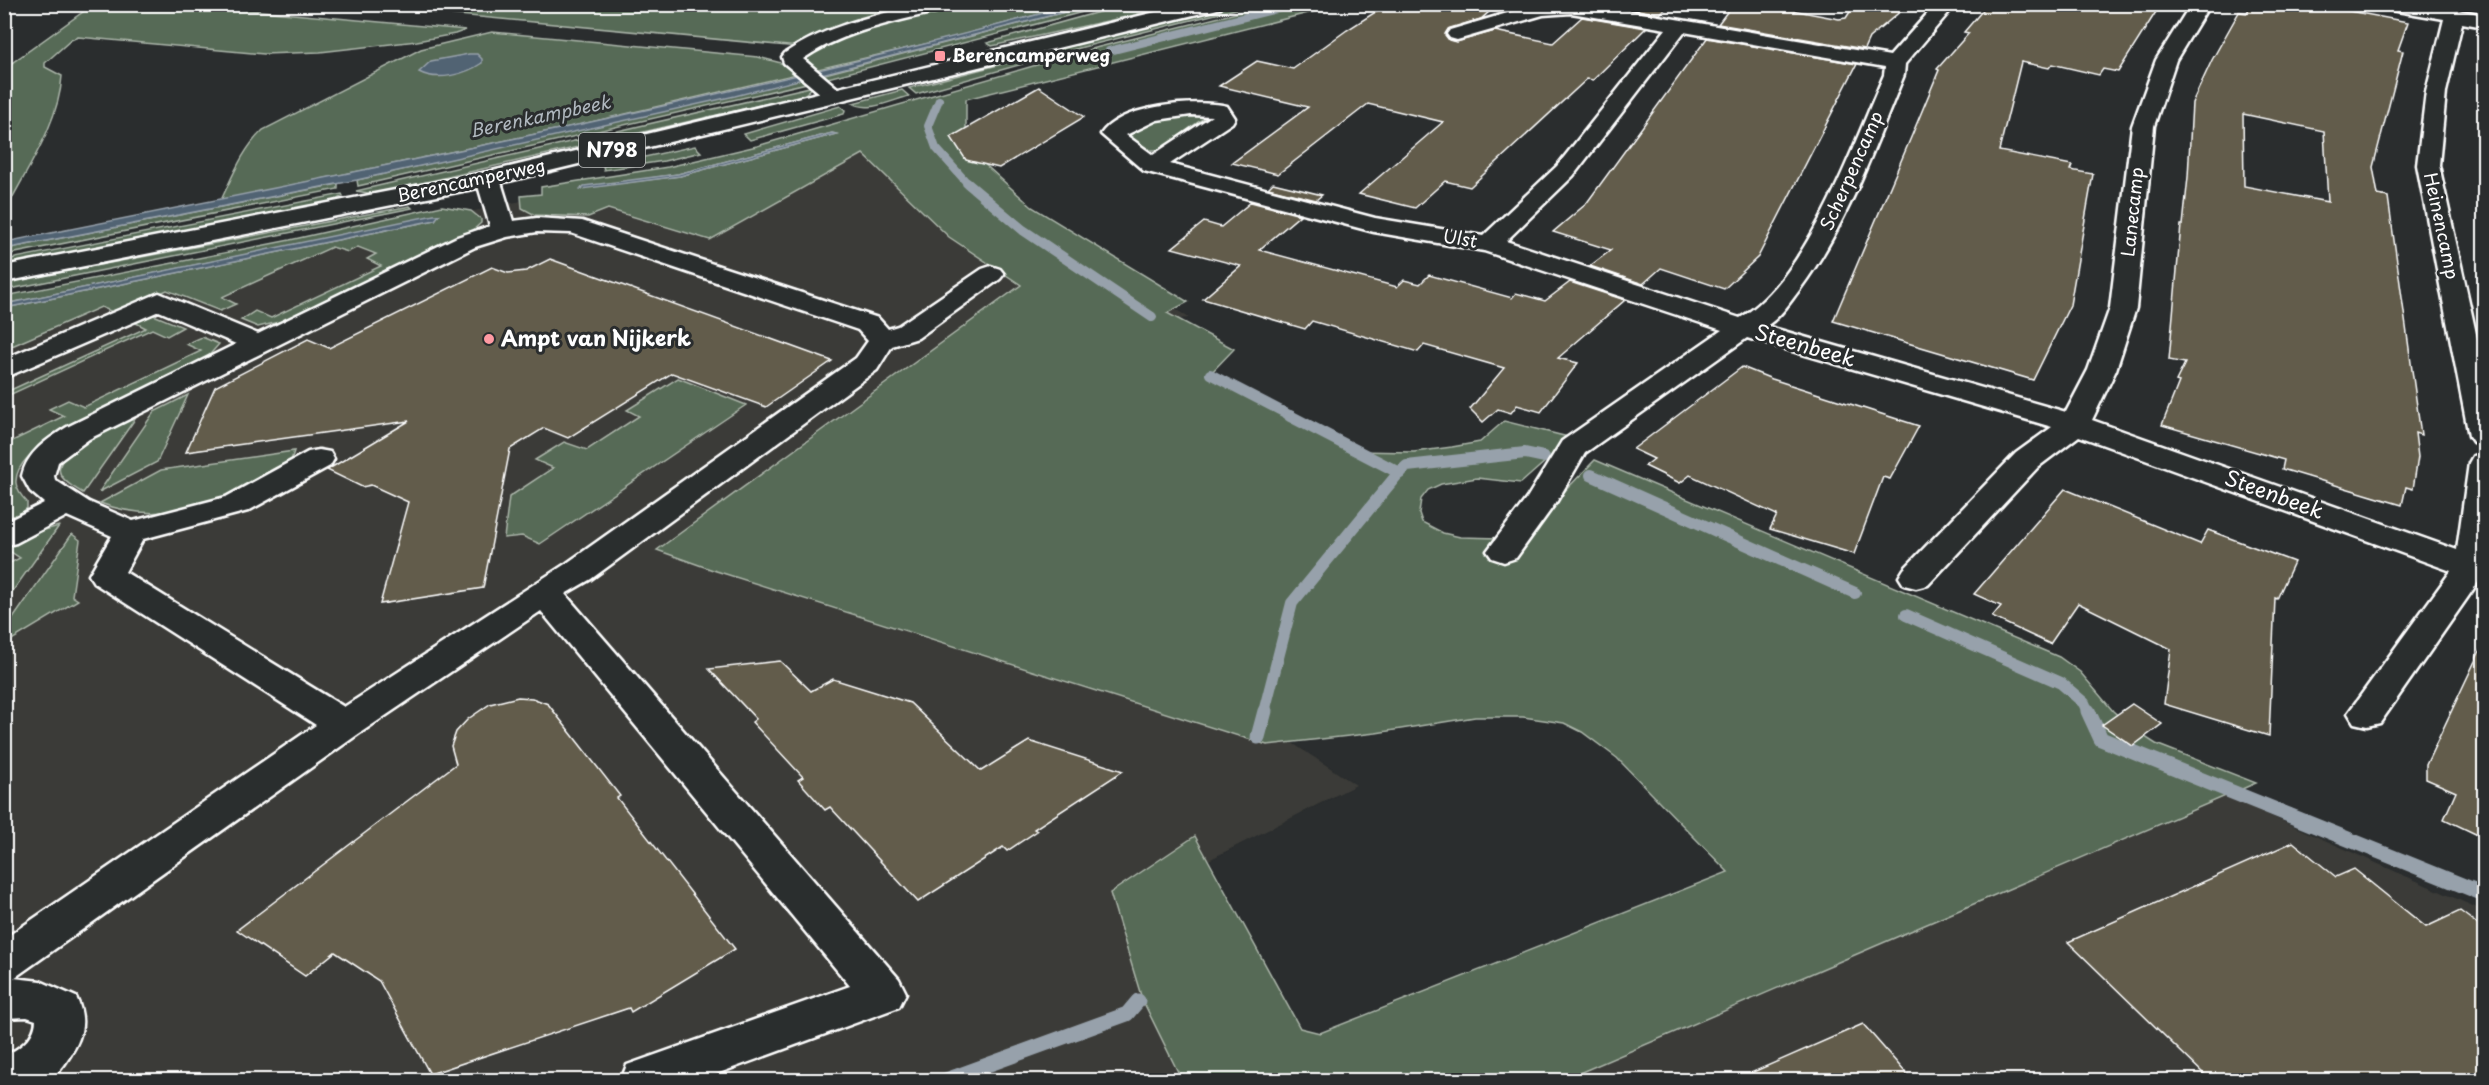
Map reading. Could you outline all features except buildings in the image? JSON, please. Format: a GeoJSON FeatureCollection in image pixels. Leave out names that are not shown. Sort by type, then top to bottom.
{"type":"FeatureCollection","features":[{"type":"Feature","properties":{"kind":"street"},"geometry":{"type":"LineString","coordinates":[[835,96],[794,63],[792,57],[806,48],[871,24],[944,4]]}},
{"type":"Feature","properties":{"kind":"street","name":"Berencamperweg"},"geometry":{"type":"LineString","coordinates":[[4,274],[488,179],[1214,4]]}},
{"type":"Feature","properties":{"kind":"street","name":"Scherpencamp"},"geometry":{"type":"LineString","coordinates":[[1743,328],[1768,313],[1807,262],[1829,226],[1894,75],[1895,63],[1947,4]]}},
{"type":"Feature","properties":{"kind":"street","name":"Lanecamp"},"geometry":{"type":"LineString","coordinates":[[2075,424],[2102,370],[2123,308],[2143,126],[2166,60],[2200,4]]}},
{"type":"Feature","properties":{"kind":"street"},"geometry":{"type":"LineString","coordinates":[[2391,4],[2484,21]]}},
{"type":"Feature","properties":{"kind":"street"},"geometry":{"type":"LineString","coordinates":[[1457,34],[1542,9],[1571,7],[1616,9],[1678,27],[1895,63]]}},
{"type":"Feature","properties":{"kind":"street","name":"Heinencamp"},"geometry":{"type":"LineString","coordinates":[[2454,16],[2436,92],[2428,165],[2484,436]]}},
{"type":"Feature","properties":{"kind":"street","name":"Ulst"},"geometry":{"type":"LineString","coordinates":[[1152,166],[1374,225],[1489,244],[1565,171],[1678,27]]}},
{"type":"Feature","properties":{"kind":"street"},"geometry":{"type":"LineString","coordinates":[[488,179],[503,230]]}},
{"type":"Feature","properties":{"kind":"street"},"geometry":{"type":"LineString","coordinates":[[320,459],[237,504],[131,532],[79,510],[40,484],[38,477],[47,456],[65,441],[466,242],[503,230],[537,225],[573,226],[868,324],[882,340]]}},
{"type":"Feature","properties":{"kind":"street","name":"Steenbeek"},"geometry":{"type":"LineString","coordinates":[[1489,244],[1743,328],[2075,424],[2478,568]]}},
{"type":"Feature","properties":{"kind":"street"},"geometry":{"type":"LineString","coordinates":[[4,963],[344,725],[579,571],[867,364],[882,340],[908,332],[991,274]]}},
{"type":"Feature","properties":{"kind":"street"},"geometry":{"type":"LineString","coordinates":[[4,370],[159,301],[258,344]]}},
{"type":"Feature","properties":{"kind":"street","name":"Steenbeek"},"geometry":{"type":"LineString","coordinates":[[1504,550],[1541,501],[1573,447],[1743,328]]}},
{"type":"Feature","properties":{"kind":"street"},"geometry":{"type":"LineString","coordinates":[[1916,577],[2027,460],[2075,424]]}},
{"type":"Feature","properties":{"kind":"street"},"geometry":{"type":"LineString","coordinates":[[2367,713],[2478,568],[2484,463]]}},
{"type":"Feature","properties":{"kind":"street"},"geometry":{"type":"LineString","coordinates":[[4,536],[68,503]]}},
{"type":"Feature","properties":{"kind":"street"},"geometry":{"type":"LineString","coordinates":[[131,532],[106,576],[344,725]]}},
{"type":"Feature","properties":{"kind":"street"},"geometry":{"type":"LineString","coordinates":[[544,592],[883,993],[644,1080]]}},
{"type":"Feature","properties":{"kind":"street"},"geometry":{"type":"LineString","coordinates":[[4,999],[26,996],[45,1002],[60,1011],[57,1036],[41,1059],[9,1080]]}},
{"type":"Feature","properties":{"kind":"shaded area"},"geometry":{"type":"Polygon","coordinates":[[[913,119],[985,187],[1189,318],[1000,336],[1212,690],[1356,785],[1132,899],[1191,1080],[5,1080],[5,304],[302,247],[913,119]]]}},
{"type":"Feature","properties":{"kind":"shaded area"},"geometry":{"type":"Polygon","coordinates":[[[2210,789],[2484,911],[2484,1080],[1516,1080],[2210,789]]]}},
{"type":"Feature","properties":{"kind":"green space"},"geometry":{"type":"Polygon","coordinates":[[[94,4],[194,5],[466,30],[417,41],[320,52],[264,54],[78,37],[71,40],[45,63],[45,67],[62,76],[60,94],[48,129],[5,212],[5,68],[94,4]]]}},
{"type":"Feature","properties":{"kind":"green space"},"geometry":{"type":"Polygon","coordinates":[[[365,4],[935,5],[799,47],[362,6],[365,4]]]}},
{"type":"Feature","properties":{"kind":"green space"},"geometry":{"type":"Polygon","coordinates":[[[951,5],[1073,5],[951,38],[814,70],[800,60],[802,56],[841,37],[951,5]]]}},
{"type":"Feature","properties":{"kind":"green space"},"geometry":{"type":"Polygon","coordinates":[[[1092,5],[1110,5],[824,79],[821,75],[1092,5]]]}},
{"type":"Feature","properties":{"kind":"green space"},"geometry":{"type":"Polygon","coordinates":[[[1124,5],[1181,5],[992,46],[987,43],[1124,5]]]}},
{"type":"Feature","properties":{"kind":"green space"},"geometry":{"type":"Polygon","coordinates":[[[1229,5],[1252,5],[1083,47],[916,94],[909,88],[1229,5]]]}},
{"type":"Feature","properties":{"kind":"green space"},"geometry":{"type":"Polygon","coordinates":[[[1268,5],[1340,5],[966,99],[966,131],[979,159],[1032,207],[1188,302],[1167,313],[1234,349],[1209,375],[1352,451],[1414,452],[1480,442],[1504,421],[1572,438],[1521,483],[1477,478],[1441,484],[1428,490],[1421,499],[1419,513],[1422,522],[1443,533],[1460,537],[1521,536],[1595,460],[2059,657],[2080,672],[2113,711],[2134,730],[2156,744],[2256,783],[1563,1080],[1182,1080],[1142,999],[1110,893],[1195,836],[1300,1028],[1320,1033],[1728,872],[1617,758],[1582,732],[1564,723],[1523,717],[1475,717],[1376,733],[1267,745],[713,570],[657,550],[1021,285],[949,237],[863,154],[710,240],[608,209],[588,217],[535,215],[522,208],[521,196],[541,194],[541,187],[668,167],[757,146],[1099,47],[1268,5]],[[832,133],[678,174],[581,188],[680,176],[836,134],[832,133]]]}},
{"type":"Feature","properties":{"kind":"green space"},"geometry":{"type":"Polygon","coordinates":[[[492,32],[758,57],[781,63],[797,74],[574,126],[221,200],[244,154],[263,130],[421,49],[492,32]]]}},
{"type":"Feature","properties":{"kind":"green space"},"geometry":{"type":"Polygon","coordinates":[[[806,78],[811,82],[358,186],[357,180],[806,78]]]}},
{"type":"Feature","properties":{"kind":"green space"},"geometry":{"type":"Polygon","coordinates":[[[814,86],[804,95],[374,194],[356,191],[814,86]]]}},
{"type":"Feature","properties":{"kind":"green space"},"geometry":{"type":"Polygon","coordinates":[[[902,90],[909,96],[866,107],[853,103],[902,90]]]}},
{"type":"Feature","properties":{"kind":"green space"},"geometry":{"type":"Polygon","coordinates":[[[840,106],[845,110],[844,114],[750,140],[744,134],[840,106]]]}},
{"type":"Feature","properties":{"kind":"green space"},"geometry":{"type":"Polygon","coordinates":[[[1198,111],[1209,114],[1160,150],[1149,150],[1126,135],[1132,128],[1198,111]]]}},
{"type":"Feature","properties":{"kind":"green space"},"geometry":{"type":"Polygon","coordinates":[[[695,146],[701,152],[664,161],[604,170],[603,166],[695,146]]]}},
{"type":"Feature","properties":{"kind":"green space"},"geometry":{"type":"Polygon","coordinates":[[[338,184],[338,189],[5,255],[5,249],[338,184]]]}},
{"type":"Feature","properties":{"kind":"green space"},"geometry":{"type":"Polygon","coordinates":[[[342,194],[343,196],[332,202],[5,267],[5,260],[342,194]]]}},
{"type":"Feature","properties":{"kind":"green space"},"geometry":{"type":"Polygon","coordinates":[[[410,206],[412,208],[5,290],[5,283],[410,206]]]}},
{"type":"Feature","properties":{"kind":"green space"},"geometry":{"type":"Polygon","coordinates":[[[442,206],[471,211],[481,219],[481,223],[473,230],[287,320],[258,327],[241,320],[255,311],[271,318],[381,266],[367,259],[376,254],[358,247],[348,252],[332,247],[222,297],[236,304],[220,311],[167,290],[115,313],[101,307],[5,349],[5,308],[435,220],[439,215],[5,304],[5,296],[290,240],[442,206]]]}},
{"type":"Feature","properties":{"kind":"green space"},"geometry":{"type":"Polygon","coordinates":[[[151,314],[183,327],[167,336],[152,329],[5,397],[4,393],[146,328],[132,321],[151,314]]]}},
{"type":"Feature","properties":{"kind":"green space"},"geometry":{"type":"Polygon","coordinates":[[[202,337],[219,344],[206,359],[96,412],[39,447],[21,465],[16,483],[17,489],[27,502],[27,508],[9,524],[5,521],[4,445],[64,416],[49,409],[68,400],[84,407],[201,351],[186,344],[202,337]]]}},
{"type":"Feature","properties":{"kind":"green space"},"geometry":{"type":"Polygon","coordinates":[[[678,378],[746,405],[540,544],[522,536],[504,538],[509,497],[553,468],[535,460],[564,442],[587,450],[639,416],[627,410],[678,378]]]}},
{"type":"Feature","properties":{"kind":"green space"},"geometry":{"type":"Polygon","coordinates":[[[188,395],[157,462],[99,492],[154,412],[188,395]]]}},
{"type":"Feature","properties":{"kind":"green space"},"geometry":{"type":"Polygon","coordinates":[[[142,409],[83,493],[65,481],[59,470],[71,450],[80,442],[142,409]]]}},
{"type":"Feature","properties":{"kind":"green space"},"geometry":{"type":"Polygon","coordinates":[[[294,451],[290,464],[221,498],[198,506],[151,513],[126,510],[100,503],[161,470],[294,451]]]}},
{"type":"Feature","properties":{"kind":"green space"},"geometry":{"type":"Polygon","coordinates":[[[59,526],[5,602],[4,566],[20,558],[5,548],[30,534],[59,526]]]}},
{"type":"Feature","properties":{"kind":"green space"},"geometry":{"type":"Polygon","coordinates":[[[72,534],[80,540],[72,596],[78,600],[5,644],[5,630],[72,534]]]}},
{"type":"Feature","properties":{"kind":"water"},"geometry":{"type":"Polygon","coordinates":[[[1073,5],[1092,5],[735,96],[357,180],[5,249],[5,242],[541,133],[808,73],[1073,5]]]}},
{"type":"Feature","properties":{"kind":"water"},"geometry":{"type":"Polygon","coordinates":[[[477,54],[482,59],[482,63],[452,75],[435,76],[419,72],[431,61],[477,54]]]}},
{"type":"Feature","properties":{"kind":"water"},"geometry":{"type":"Polygon","coordinates":[[[832,133],[836,134],[680,176],[581,189],[584,186],[678,174],[832,133]]]}},
{"type":"Feature","properties":{"kind":"water"},"geometry":{"type":"Polygon","coordinates":[[[439,215],[435,220],[5,308],[5,304],[439,215]]]}},
{"type":"Feature","properties":{"kind":"waterway"},"geometry":{"type":"LineString","coordinates":[[1109,51],[1297,4]]}},
{"type":"Feature","properties":{"kind":"waterway"},"geometry":{"type":"LineString","coordinates":[[939,100],[928,126],[936,148],[968,184]]}},
{"type":"Feature","properties":{"kind":"waterway"},"geometry":{"type":"LineString","coordinates":[[968,184],[1023,230],[1152,317]]}},
{"type":"Feature","properties":{"kind":"waterway"},"geometry":{"type":"LineString","coordinates":[[1210,374],[1293,417]]}},
{"type":"Feature","properties":{"kind":"waterway"},"geometry":{"type":"LineString","coordinates":[[1290,416],[1400,473]]}},
{"type":"Feature","properties":{"kind":"waterway"},"geometry":{"type":"LineString","coordinates":[[1400,473],[1407,466],[1525,453],[1544,457]]}},
{"type":"Feature","properties":{"kind":"waterway"},"geometry":{"type":"LineString","coordinates":[[1264,712],[1292,603],[1400,473]]}},
{"type":"Feature","properties":{"kind":"waterway"},"geometry":{"type":"LineString","coordinates":[[1591,475],[1855,593]]}},
{"type":"Feature","properties":{"kind":"waterway"},"geometry":{"type":"LineString","coordinates":[[1906,615],[2061,683],[2084,703],[2088,712]]}},
{"type":"Feature","properties":{"kind":"waterway"},"geometry":{"type":"LineString","coordinates":[[1258,737],[1265,711]]}},
{"type":"Feature","properties":{"kind":"waterway"},"geometry":{"type":"LineString","coordinates":[[2088,711],[2101,739],[2484,894]]}},
{"type":"Feature","properties":{"kind":"waterway"},"geometry":{"type":"LineString","coordinates":[[946,1080],[1127,1014],[1138,1001]]}},
{"type":"Feature","properties":{"kind":"place","name":"Berencamperweg"},"geometry":{"type":"Point","coordinates":[940,56]}},
{"type":"Feature","properties":{"kind":"place","name":"Ampt van Nijkerk"},"geometry":{"type":"Point","coordinates":[489,339]}},
{"type":"Feature","properties":{"kind":"water label","name":"Berenkampbeek"},"geometry":{"type":"Point","coordinates":[540,117]}}]}
